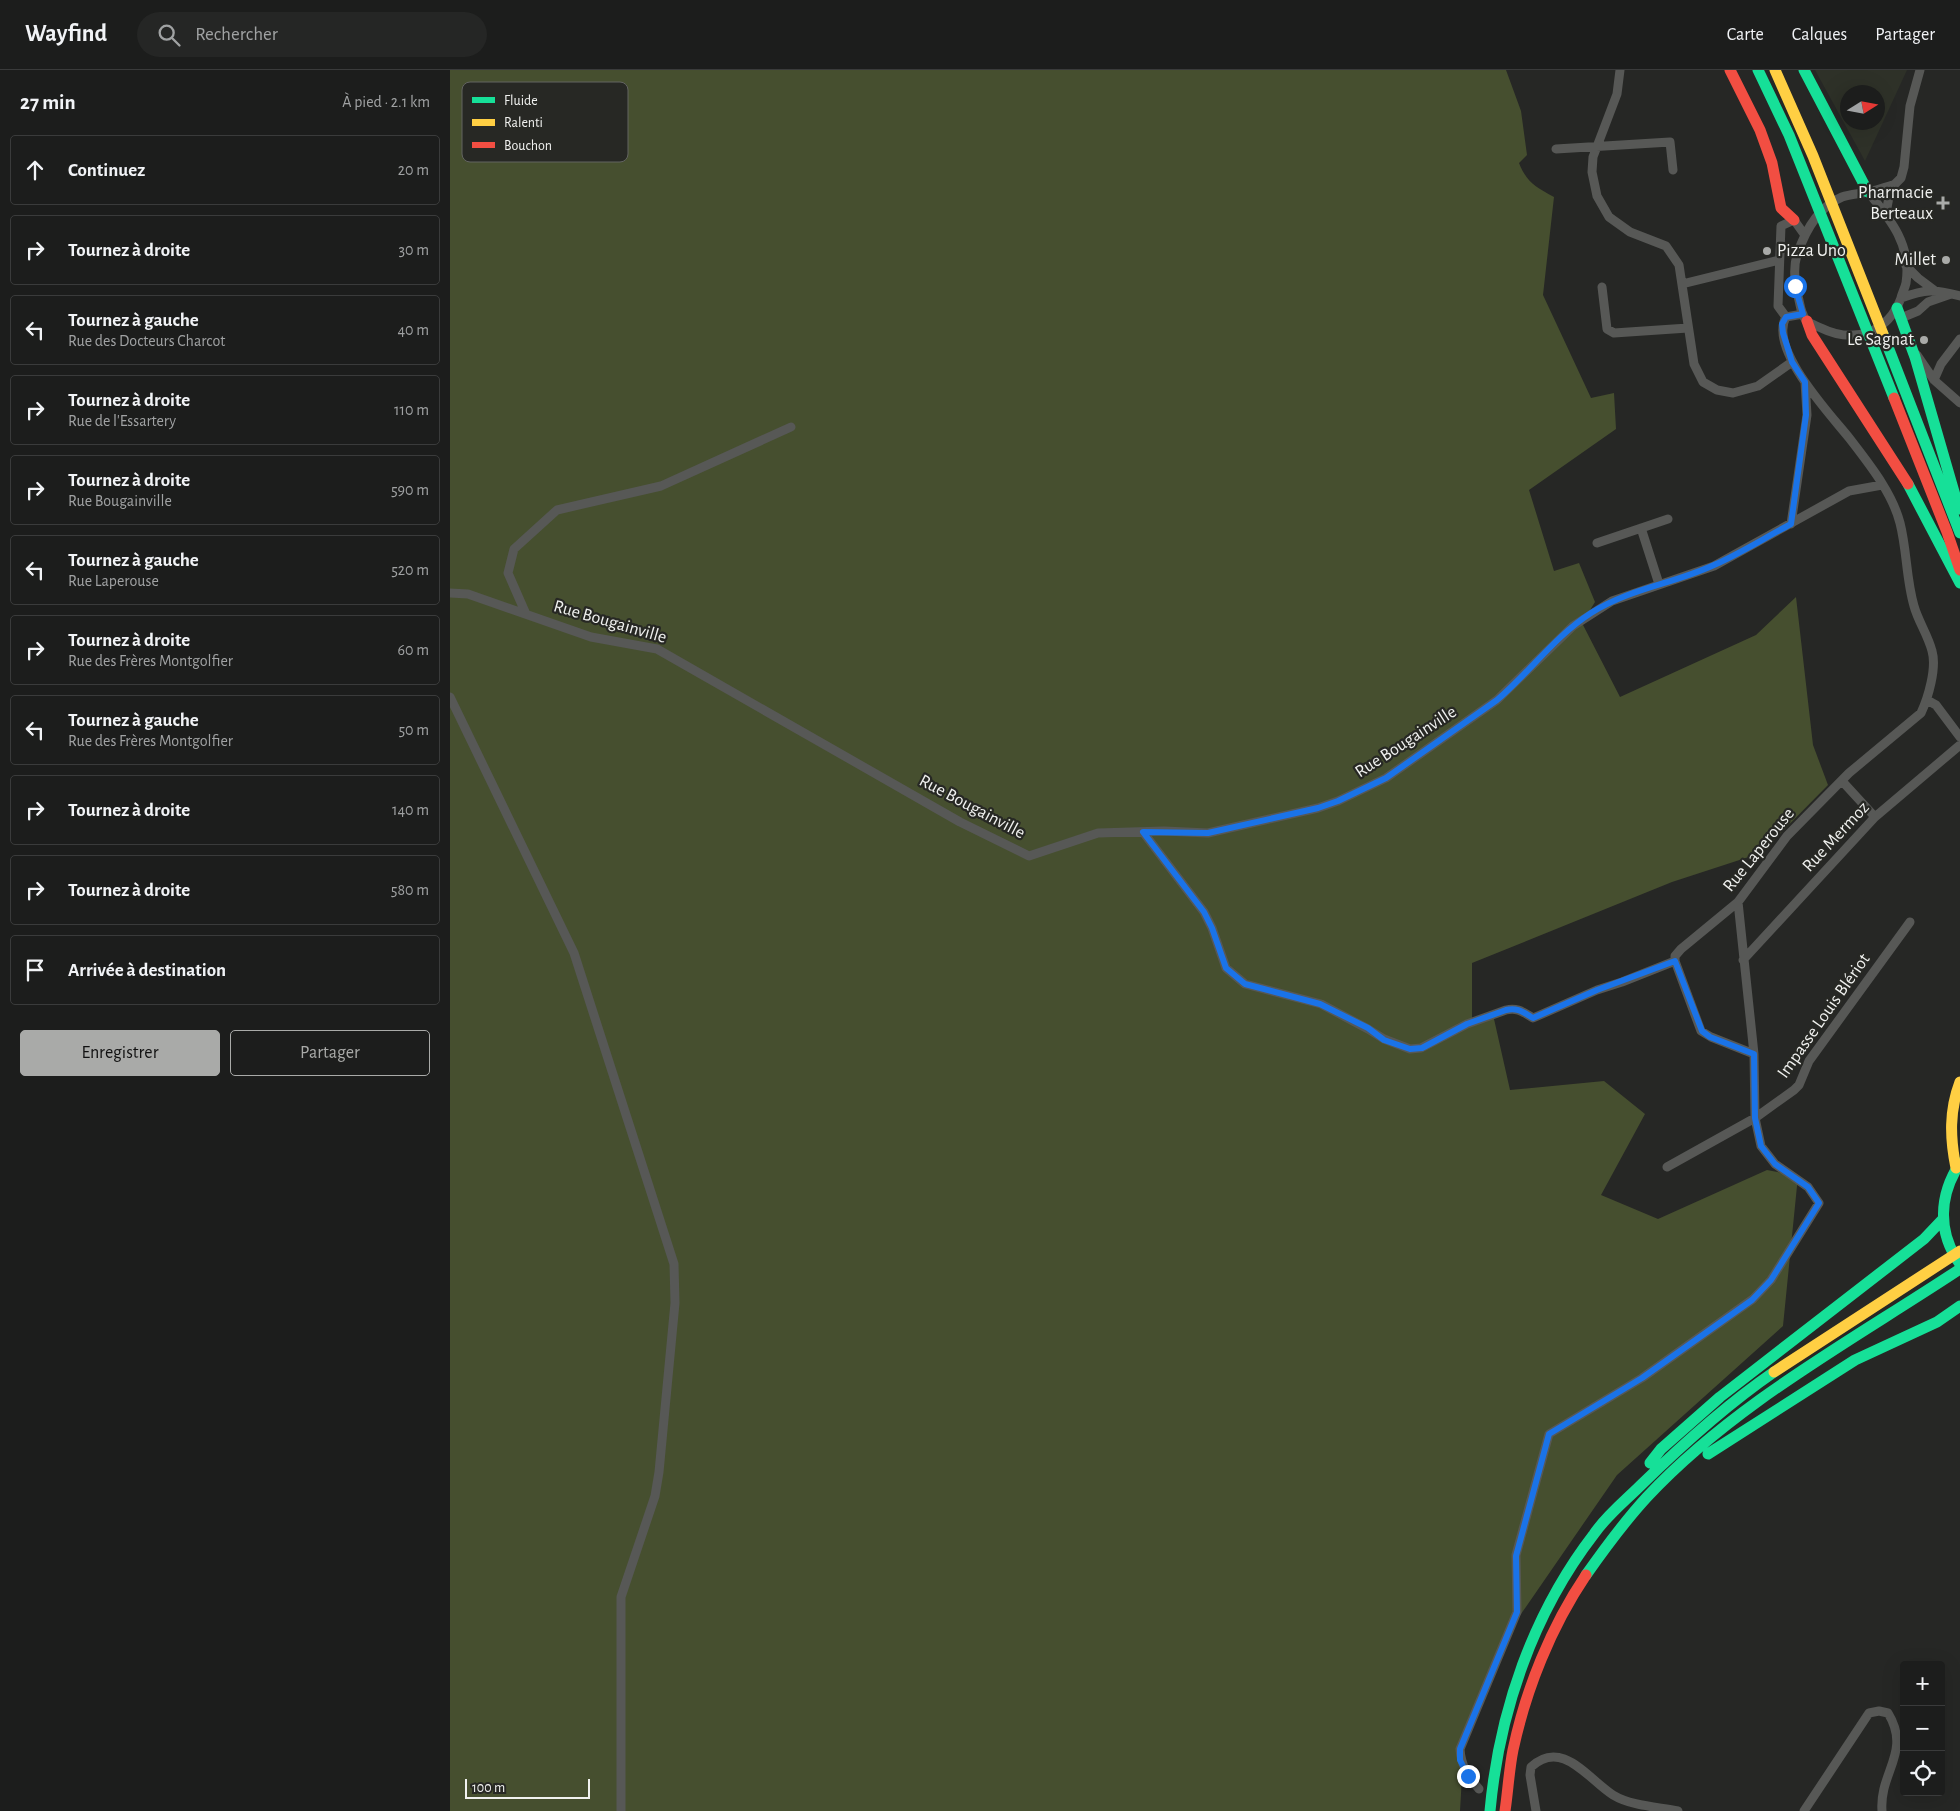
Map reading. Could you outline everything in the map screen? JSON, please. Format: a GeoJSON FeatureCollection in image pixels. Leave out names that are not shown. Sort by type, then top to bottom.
{"type":"FeatureCollection","features":[{"type":"Feature","properties":{"kind":"main road"},"geometry":{"type":"LineString","coordinates":[[1730,70],[1760,130],[1772,163],[1781,208],[1794,220]]}},
{"type":"Feature","properties":{"kind":"main road"},"geometry":{"type":"LineString","coordinates":[[1758,70],[1789,134],[1947,532],[1960,570]]}},
{"type":"Feature","properties":{"kind":"main road"},"geometry":{"type":"LineString","coordinates":[[1775,70],[1814,156],[1960,533]]}},
{"type":"Feature","properties":{"kind":"main road"},"geometry":{"type":"LineString","coordinates":[[1804,70],[1868,192]]}},
{"type":"Feature","properties":{"kind":"main road"},"geometry":{"type":"LineString","coordinates":[[1900,308],[1960,514]]}},
{"type":"Feature","properties":{"kind":"main road"},"geometry":{"type":"LineString","coordinates":[[1805,318],[1816,342],[1904,477],[1960,583]]}},
{"type":"Feature","properties":{"kind":"main road"},"geometry":{"type":"LineString","coordinates":[[1960,1082],[1951,1112],[1950,1134],[1958,1166],[1948,1184],[1943,1201],[1942,1219],[1947,1240],[1960,1264]]}},
{"type":"Feature","properties":{"kind":"main road"},"geometry":{"type":"LineString","coordinates":[[1490,1811],[1495,1759],[1510,1700],[1528,1647],[1576,1558],[1661,1449],[1689,1423],[1780,1350],[1924,1240],[1942,1219]]}},
{"type":"Feature","properties":{"kind":"main road"},"geometry":{"type":"LineString","coordinates":[[1603,1523],[1668,1458],[1726,1408],[1788,1362],[1960,1251]]}},
{"type":"Feature","properties":{"kind":"main road"},"geometry":{"type":"LineString","coordinates":[[1505,1811],[1512,1762],[1525,1704],[1543,1652],[1577,1587],[1602,1550],[1627,1519],[1685,1461],[1736,1418],[1796,1376],[1960,1269]]}},
{"type":"Feature","properties":{"kind":"main road"},"geometry":{"type":"LineString","coordinates":[[1577,1587],[1637,1517],[1678,1478],[1710,1452],[1855,1360],[1938,1322],[1960,1306]]}},
{"type":"Feature","properties":{"kind":"street"},"geometry":{"type":"LineString","coordinates":[[1620,70],[1617,94],[1593,157],[1592,172],[1597,196],[1609,217],[1630,232],[1666,246],[1679,265],[1694,364],[1703,382],[1716,390],[1733,393],[1758,386],[1792,362]]}},
{"type":"Feature","properties":{"kind":"street"},"geometry":{"type":"LineString","coordinates":[[1886,213],[1886,204],[1894,185],[1901,178],[1904,167],[1910,106],[1920,70]]}},
{"type":"Feature","properties":{"kind":"street"},"geometry":{"type":"LineString","coordinates":[[1556,148],[1670,142],[1673,170]]}},
{"type":"Feature","properties":{"kind":"street"},"geometry":{"type":"LineString","coordinates":[[1805,318],[1795,286],[1796,259],[1806,231],[1825,207],[1840,198],[1894,185]]}},
{"type":"Feature","properties":{"kind":"street"},"geometry":{"type":"LineString","coordinates":[[1868,192],[1886,213],[1898,235],[1906,266],[1906,284],[1900,308]]}},
{"type":"Feature","properties":{"kind":"street"},"geometry":{"type":"LineString","coordinates":[[1806,231],[1794,220],[1781,226],[1778,306],[1784,321],[1783,333],[1792,362],[1882,485],[1900,523],[1914,606],[1934,656],[1927,700],[1936,705],[1960,737]]}},
{"type":"Feature","properties":{"kind":"street"},"geometry":{"type":"LineString","coordinates":[[1682,284],[1779,260]]}},
{"type":"Feature","properties":{"kind":"street"},"geometry":{"type":"LineString","coordinates":[[1906,266],[1934,290],[1956,295]]}},
{"type":"Feature","properties":{"kind":"street"},"geometry":{"type":"LineString","coordinates":[[1602,287],[1607,329],[1614,333],[1688,328]]}},
{"type":"Feature","properties":{"kind":"street"},"geometry":{"type":"LineString","coordinates":[[1784,321],[1805,318],[1828,332],[1843,336],[1857,335],[1874,330],[1900,308],[1934,290]]}},
{"type":"Feature","properties":{"kind":"street"},"geometry":{"type":"LineString","coordinates":[[1900,308],[1918,312],[1928,302],[1956,295]]}},
{"type":"Feature","properties":{"kind":"street"},"geometry":{"type":"LineString","coordinates":[[1934,380],[1940,364],[1960,339]]}},
{"type":"Feature","properties":{"kind":"street"},"geometry":{"type":"LineString","coordinates":[[1909,342],[1934,380],[1960,403]]}},
{"type":"Feature","properties":{"kind":"street"},"geometry":{"type":"LineString","coordinates":[[1791,524],[1806,415],[1805,382]]}},
{"type":"Feature","properties":{"kind":"street"},"geometry":{"type":"LineString","coordinates":[[526,614],[508,572],[514,549],[557,510],[661,486],[790,428]]}},
{"type":"Feature","properties":{"kind":"street","name":"Rue Bougainville"},"geometry":{"type":"LineString","coordinates":[[450,593],[468,594],[591,636],[658,649],[960,822],[1030,856],[1098,833],[1208,833],[1318,808],[1358,792],[1386,778],[1497,700],[1582,619],[1612,600],[1714,566],[1849,491],[1882,485]]}},
{"type":"Feature","properties":{"kind":"street"},"geometry":{"type":"LineString","coordinates":[[1597,543],[1668,519]]}},
{"type":"Feature","properties":{"kind":"street"},"geometry":{"type":"LineString","coordinates":[[1641,528],[1659,584]]}},
{"type":"Feature","properties":{"kind":"street"},"geometry":{"type":"LineString","coordinates":[[450,697],[574,953],[674,1264],[675,1303],[656,1488],[621,1597],[621,1811]]}},
{"type":"Feature","properties":{"kind":"street","name":"Rue Laperouse"},"geometry":{"type":"LineString","coordinates":[[1675,961],[1675,956],[1680,949],[1738,902],[1787,836],[1842,781],[1921,713],[1927,700]]}},
{"type":"Feature","properties":{"kind":"street","name":"Rue Mermoz"},"geometry":{"type":"LineString","coordinates":[[1743,960],[1876,817],[1960,745]]}},
{"type":"Feature","properties":{"kind":"street"},"geometry":{"type":"LineString","coordinates":[[1842,781],[1876,817]]}},
{"type":"Feature","properties":{"kind":"street"},"geometry":{"type":"LineString","coordinates":[[1143,832],[1204,912],[1219,944],[1222,960],[1234,977],[1245,984],[1320,1004],[1368,1028],[1384,1040],[1410,1049],[1422,1048],[1467,1024],[1512,1008],[1519,1009],[1533,1018],[1597,990],[1675,961],[1702,1031],[1710,1037],[1754,1054]]}},
{"type":"Feature","properties":{"kind":"street"},"geometry":{"type":"LineString","coordinates":[[1479,1789],[1468,1776],[1460,1760],[1460,1749],[1517,1612],[1516,1556],[1549,1434],[1642,1378],[1752,1300],[1771,1280],[1819,1203],[1808,1187],[1775,1164],[1761,1146],[1755,1118],[1754,1054],[1738,902]]}},
{"type":"Feature","properties":{"kind":"street","name":"Impasse Louis Blériot"},"geometry":{"type":"LineString","coordinates":[[1666,1167],[1755,1118],[1799,1085],[1810,1061],[1910,922]]}},
{"type":"Feature","properties":{"kind":"street"},"geometry":{"type":"LineString","coordinates":[[1804,1811],[1869,1713],[1879,1711],[1888,1713],[1898,1735],[1897,1751],[1886,1777],[1882,1796],[1882,1811]]}},
{"type":"Feature","properties":{"kind":"street"},"geometry":{"type":"LineString","coordinates":[[1536,1811],[1530,1775],[1531,1767],[1539,1759],[1549,1756],[1561,1758],[1583,1770],[1614,1795],[1633,1802],[1678,1811]]}},
{"type":"Feature","properties":{"kind":"shaded area"},"geometry":{"type":"Polygon","coordinates":[[[1815,70],[1907,70],[1885,118],[1885,85],[1840,85],[1840,116],[1815,70]]]}},
{"type":"Feature","properties":{"kind":"shaded area"},"geometry":{"type":"Polygon","coordinates":[[[1848,130],[1879,130],[1865,161],[1848,130]]]}},
{"type":"Feature","properties":{"kind":"green space"},"geometry":{"type":"Polygon","coordinates":[[[450,70],[1506,70],[1521,111],[1527,155],[1519,163],[1525,175],[1533,184],[1554,197],[1543,295],[1591,398],[1614,393],[1616,429],[1529,490],[1554,571],[1579,563],[1595,602],[1582,623],[1620,697],[1756,635],[1796,597],[1813,745],[1828,785],[1761,853],[1672,882],[1472,963],[1472,1019],[1494,1019],[1510,1090],[1604,1081],[1645,1114],[1601,1195],[1658,1219],[1767,1170],[1798,1176],[1783,1326],[1617,1475],[1512,1627],[1464,1742],[1460,1811],[450,1811],[450,70]]]}},
{"type":"Feature","properties":{"kind":"traffic: fast"},"geometry":{"type":"LineString","coordinates":[[1758,70],[1789,135],[1894,398]]}},
{"type":"Feature","properties":{"kind":"traffic: fast"},"geometry":{"type":"LineString","coordinates":[[1804,70],[1868,192]]}},
{"type":"Feature","properties":{"kind":"traffic: fast"},"geometry":{"type":"LineString","coordinates":[[1897,308],[1915,357],[1959,509]]}},
{"type":"Feature","properties":{"kind":"traffic: fast"},"geometry":{"type":"LineString","coordinates":[[1883,334],[1960,533]]}},
{"type":"Feature","properties":{"kind":"traffic: fast"},"geometry":{"type":"LineString","coordinates":[[1908,484],[1960,583]]}},
{"type":"Feature","properties":{"kind":"traffic: fast"},"geometry":{"type":"LineString","coordinates":[[1960,1163],[1948,1188],[1944,1214],[1947,1239],[1960,1264]]}},
{"type":"Feature","properties":{"kind":"traffic: fast"},"geometry":{"type":"LineString","coordinates":[[1650,1463],[1661,1449],[1720,1397],[1924,1239],[1943,1219]]}},
{"type":"Feature","properties":{"kind":"traffic: fast"},"geometry":{"type":"LineString","coordinates":[[1586,1575],[1615,1535],[1647,1497],[1681,1463],[1718,1432],[1796,1374],[1960,1269]]}},
{"type":"Feature","properties":{"kind":"traffic: fast"},"geometry":{"type":"LineString","coordinates":[[1708,1454],[1855,1360],[1937,1322],[1960,1306]]}},
{"type":"Feature","properties":{"kind":"traffic: fast"},"geometry":{"type":"LineString","coordinates":[[1490,1811],[1501,1737],[1522,1665],[1553,1597],[1572,1565],[1594,1534],[1616,1508],[1722,1411],[1774,1372]]}},
{"type":"Feature","properties":{"kind":"traffic: slow"},"geometry":{"type":"LineString","coordinates":[[1775,70],[1813,156],[1883,334]]}},
{"type":"Feature","properties":{"kind":"traffic: slow"},"geometry":{"type":"LineString","coordinates":[[1956,1168],[1952,1114],[1960,1082]]}},
{"type":"Feature","properties":{"kind":"traffic: slow"},"geometry":{"type":"LineString","coordinates":[[1774,1372],[1960,1251]]}},
{"type":"Feature","properties":{"kind":"traffic: jam"},"geometry":{"type":"LineString","coordinates":[[1730,70],[1760,130],[1772,163],[1781,208],[1794,220]]}},
{"type":"Feature","properties":{"kind":"traffic: jam"},"geometry":{"type":"LineString","coordinates":[[1807,321],[1812,335],[1908,484]]}},
{"type":"Feature","properties":{"kind":"traffic: jam"},"geometry":{"type":"LineString","coordinates":[[1894,398],[1960,570]]}},
{"type":"Feature","properties":{"kind":"traffic: jam"},"geometry":{"type":"LineString","coordinates":[[1505,1811],[1510,1765],[1525,1704],[1551,1637],[1586,1575]]}},
{"type":"Feature","properties":{"kind":"place","name":"Pharmacie Berteaux"},"geometry":{"type":"Point","coordinates":[1943,203]}},
{"type":"Feature","properties":{"kind":"place","name":"Pizza Uno"},"geometry":{"type":"Point","coordinates":[1767,251]}},
{"type":"Feature","properties":{"kind":"place","name":"Millet"},"geometry":{"type":"Point","coordinates":[1946,260]}},
{"type":"Feature","properties":{"kind":"place","name":"Le Sagnat"},"geometry":{"type":"Point","coordinates":[1924,340]}},
{"type":"Feature","properties":{"kind":"route"},"geometry":{"type":"LineString","coordinates":[[1468,1776],[1460,1760],[1460,1749],[1517,1612],[1516,1556],[1549,1434],[1642,1378],[1752,1300],[1771,1280],[1819,1203],[1808,1187],[1775,1164],[1761,1146],[1755,1118],[1754,1054],[1710,1037],[1702,1031],[1675,961],[1597,990],[1533,1018],[1519,1009],[1512,1008],[1467,1024],[1422,1048],[1410,1049],[1384,1040],[1368,1028],[1320,1004],[1245,984],[1234,977],[1222,960],[1219,944],[1204,912],[1143,832],[1208,833],[1318,808],[1358,792],[1386,778],[1497,700],[1573,626],[1612,600],[1714,566],[1791,524],[1806,415],[1805,382],[1792,362],[1786,347],[1782,324],[1786,317],[1803,314],[1795,286]]}}]}
